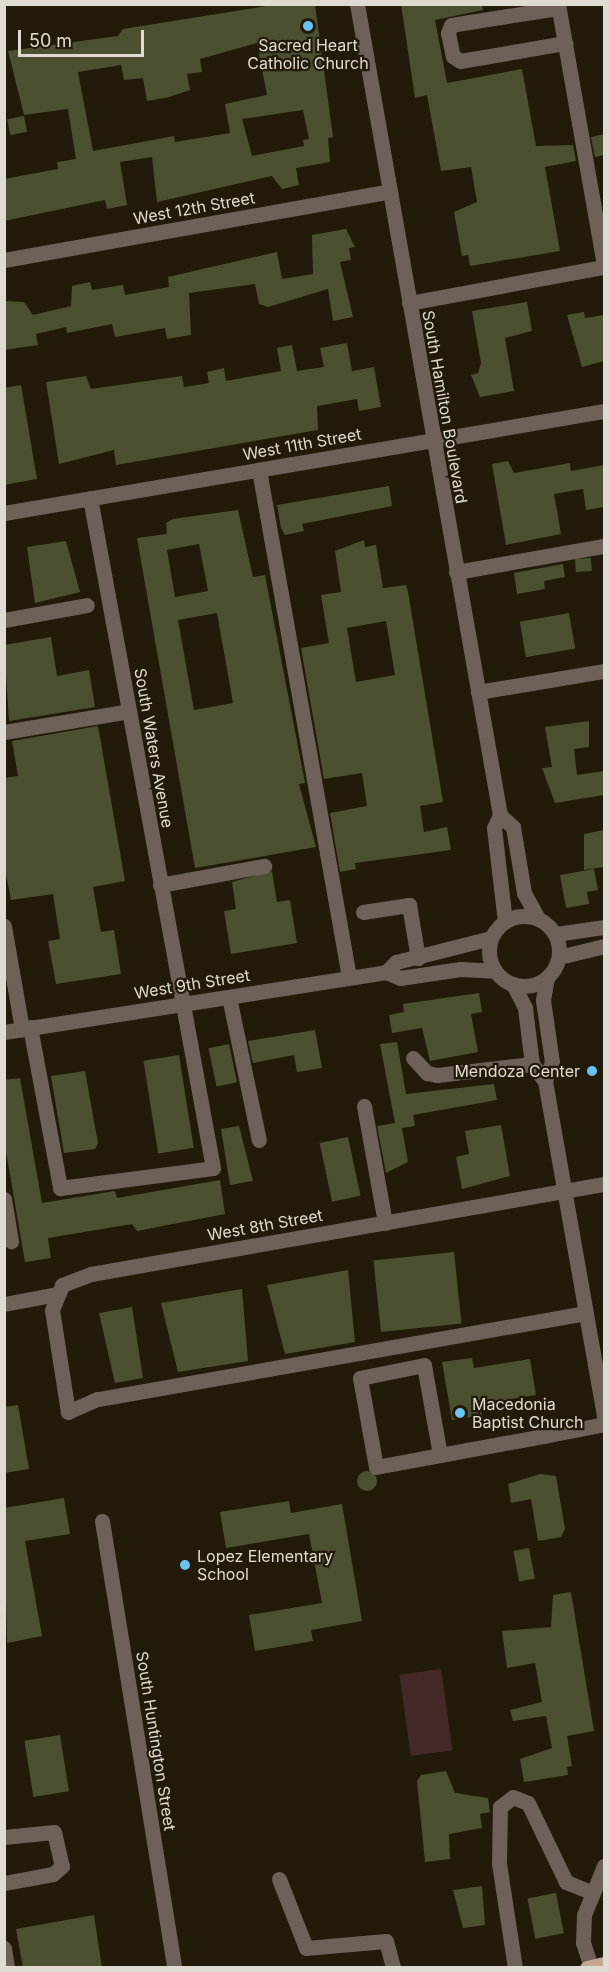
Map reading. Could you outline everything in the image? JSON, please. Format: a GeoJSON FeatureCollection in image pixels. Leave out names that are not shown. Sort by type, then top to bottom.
{"type":"FeatureCollection","features":[{"type":"Feature","properties":{"kind":"main road"},"geometry":{"type":"LineString","coordinates":[[589,1967],[604,1965]]}},
{"type":"Feature","properties":{"kind":"street","name":"South Hamilton Boulevard"},"geometry":{"type":"LineString","coordinates":[[357,4],[432,441],[500,815],[494,828],[505,921]]}},
{"type":"Feature","properties":{"kind":"street"},"geometry":{"type":"LineString","coordinates":[[409,303],[604,266],[597,180],[558,6],[451,25],[448,33],[453,56],[460,62],[565,43]]}},
{"type":"Feature","properties":{"kind":"street","name":"West 12th Street"},"geometry":{"type":"LineString","coordinates":[[4,260],[390,191]]}},
{"type":"Feature","properties":{"kind":"street","name":"West 11th Street"},"geometry":{"type":"LineString","coordinates":[[4,513],[604,411]]}},
{"type":"Feature","properties":{"kind":"street"},"geometry":{"type":"LineString","coordinates":[[259,470],[349,977]]}},
{"type":"Feature","properties":{"kind":"street","name":"South Waters Avenue"},"geometry":{"type":"LineString","coordinates":[[26,1028],[60,1188],[129,1183],[213,1168],[181,1004],[90,498]]}},
{"type":"Feature","properties":{"kind":"street"},"geometry":{"type":"LineString","coordinates":[[456,572],[604,546]]}},
{"type":"Feature","properties":{"kind":"street"},"geometry":{"type":"LineString","coordinates":[[4,620],[87,606]]}},
{"type":"Feature","properties":{"kind":"street"},"geometry":{"type":"LineString","coordinates":[[478,692],[604,671]]}},
{"type":"Feature","properties":{"kind":"street"},"geometry":{"type":"LineString","coordinates":[[4,732],[129,711]]}},
{"type":"Feature","properties":{"kind":"street","name":"South Hamilton Boulevard"},"geometry":{"type":"LineString","coordinates":[[500,815],[513,827],[524,893],[538,918]]}},
{"type":"Feature","properties":{"kind":"street"},"geometry":{"type":"LineString","coordinates":[[160,885],[264,866]]}},
{"type":"Feature","properties":{"kind":"street"},"geometry":{"type":"LineString","coordinates":[[363,912],[409,904],[418,958]]}},
{"type":"Feature","properties":{"kind":"street"},"geometry":{"type":"LineString","coordinates":[[545,1081],[552,1062],[543,1000],[547,977],[559,957],[556,934],[538,918],[505,921],[491,938],[495,971],[513,984],[525,1008],[532,1064],[545,1081],[604,1416]]}},
{"type":"Feature","properties":{"kind":"street"},"geometry":{"type":"LineString","coordinates":[[4,927],[26,1028]]}},
{"type":"Feature","properties":{"kind":"street"},"geometry":{"type":"LineString","coordinates":[[556,934],[604,927]]}},
{"type":"Feature","properties":{"kind":"street","name":"West 9th Street"},"geometry":{"type":"LineString","coordinates":[[386,972],[396,962],[491,938]]}},
{"type":"Feature","properties":{"kind":"street"},"geometry":{"type":"LineString","coordinates":[[559,957],[604,946]]}},
{"type":"Feature","properties":{"kind":"street","name":"West 9th Street"},"geometry":{"type":"LineString","coordinates":[[4,1032],[386,972],[400,978],[460,969],[495,971]]}},
{"type":"Feature","properties":{"kind":"street"},"geometry":{"type":"LineString","coordinates":[[513,984],[547,977]]}},
{"type":"Feature","properties":{"kind":"street"},"geometry":{"type":"LineString","coordinates":[[229,997],[259,1140]]}},
{"type":"Feature","properties":{"kind":"street"},"geometry":{"type":"LineString","coordinates":[[413,1058],[433,1075],[532,1064]]}},
{"type":"Feature","properties":{"kind":"street"},"geometry":{"type":"LineString","coordinates":[[364,1106],[384,1223]]}},
{"type":"Feature","properties":{"kind":"street","name":"West 8th Street"},"geometry":{"type":"LineString","coordinates":[[58,1294],[62,1285],[90,1275],[604,1184]]}},
{"type":"Feature","properties":{"kind":"street"},"geometry":{"type":"LineString","coordinates":[[4,1199],[11,1242]]}},
{"type":"Feature","properties":{"kind":"street"},"geometry":{"type":"LineString","coordinates":[[58,1294],[52,1310],[68,1412],[97,1399],[586,1313]]}},
{"type":"Feature","properties":{"kind":"street"},"geometry":{"type":"LineString","coordinates":[[4,1304],[58,1294]]}},
{"type":"Feature","properties":{"kind":"street"},"geometry":{"type":"LineString","coordinates":[[440,1455],[424,1365],[360,1378],[376,1467],[440,1455],[604,1424]]}},
{"type":"Feature","properties":{"kind":"street","name":"South Huntington Street"},"geometry":{"type":"LineString","coordinates":[[102,1521],[174,1968]]}},
{"type":"Feature","properties":{"kind":"street"},"geometry":{"type":"LineString","coordinates":[[515,1968],[499,1863],[500,1807],[513,1797],[528,1803],[566,1882],[591,1892]]}},
{"type":"Feature","properties":{"kind":"street"},"geometry":{"type":"LineString","coordinates":[[4,1837],[54,1832],[62,1866],[53,1874],[4,1883]]}},
{"type":"Feature","properties":{"kind":"street"},"geometry":{"type":"LineString","coordinates":[[589,1967],[583,1943],[591,1892],[604,1866]]}},
{"type":"Feature","properties":{"kind":"street"},"geometry":{"type":"LineString","coordinates":[[279,1879],[306,1948],[386,1941],[393,1968]]}},
{"type":"Feature","properties":{"kind":"street"},"geometry":{"type":"LineString","coordinates":[[4,1948],[7,1968]]}},
{"type":"Feature","properties":{"kind":"shaded area"},"geometry":{"type":"Polygon","coordinates":[[[441,1669],[452,1750],[411,1756],[399,1675],[441,1669]]]}},
{"type":"Feature","properties":{"kind":"building"},"geometry":{"type":"Polygon","coordinates":[[[279,4],[315,4],[333,137],[328,138],[330,162],[296,168],[299,185],[282,189],[272,176],[157,202],[152,157],[120,162],[127,205],[107,209],[105,200],[4,221],[4,179],[58,169],[57,162],[76,159],[68,109],[24,115],[8,51],[118,36],[123,29],[279,4]],[[257,43],[200,59],[202,72],[187,74],[190,90],[147,101],[143,78],[124,80],[121,65],[78,72],[93,151],[174,136],[175,142],[230,133],[225,104],[267,95],[257,43]],[[303,110],[242,119],[252,156],[304,146],[303,140],[309,139],[303,110]]]}},
{"type":"Feature","properties":{"kind":"building"},"geometry":{"type":"Polygon","coordinates":[[[401,4],[482,4],[483,10],[435,20],[447,83],[522,69],[536,146],[573,145],[576,161],[545,167],[560,251],[470,266],[468,255],[462,256],[454,212],[477,202],[471,167],[441,171],[427,95],[415,98],[401,4]]]}},
{"type":"Feature","properties":{"kind":"building"},"geometry":{"type":"Polygon","coordinates":[[[24,116],[27,132],[10,135],[7,119],[24,116]]]}},
{"type":"Feature","properties":{"kind":"building"},"geometry":{"type":"Polygon","coordinates":[[[604,134],[604,155],[595,157],[591,137],[604,134]]]}},
{"type":"Feature","properties":{"kind":"building"},"geometry":{"type":"Polygon","coordinates":[[[346,229],[355,247],[349,248],[351,260],[340,262],[353,317],[333,321],[328,289],[268,307],[259,304],[255,284],[189,293],[191,335],[167,339],[165,328],[115,337],[112,324],[67,333],[66,327],[36,334],[38,345],[4,350],[4,301],[24,302],[33,315],[71,306],[72,286],[90,282],[92,290],[123,285],[125,295],[169,287],[168,277],[277,252],[282,279],[313,274],[312,235],[346,229]]]}},
{"type":"Feature","properties":{"kind":"building"},"geometry":{"type":"Polygon","coordinates":[[[527,302],[532,331],[505,338],[514,391],[480,397],[471,375],[478,373],[481,363],[472,311],[527,302]]]}},
{"type":"Feature","properties":{"kind":"building"},"geometry":{"type":"Polygon","coordinates":[[[584,312],[585,318],[604,315],[604,361],[582,367],[567,315],[584,312]]]}},
{"type":"Feature","properties":{"kind":"building"},"geometry":{"type":"Polygon","coordinates":[[[347,343],[352,371],[374,367],[381,407],[359,411],[357,399],[317,406],[318,430],[116,465],[114,450],[59,464],[46,382],[86,376],[91,389],[182,376],[184,387],[209,383],[207,372],[224,368],[226,381],[281,371],[277,348],[292,345],[297,371],[324,367],[320,348],[347,343]]]}},
{"type":"Feature","properties":{"kind":"building"},"geometry":{"type":"Polygon","coordinates":[[[21,385],[37,479],[4,485],[4,388],[21,385]]]}},
{"type":"Feature","properties":{"kind":"building"},"geometry":{"type":"Polygon","coordinates":[[[508,461],[514,473],[570,463],[571,471],[604,465],[604,507],[586,510],[583,489],[554,494],[561,534],[506,545],[492,464],[508,461]]]}},
{"type":"Feature","properties":{"kind":"building"},"geometry":{"type":"Polygon","coordinates":[[[389,486],[392,506],[302,524],[304,531],[285,535],[281,528],[277,505],[389,486]]]}},
{"type":"Feature","properties":{"kind":"building"},"geometry":{"type":"Polygon","coordinates":[[[238,510],[253,577],[265,575],[305,783],[299,784],[316,847],[195,868],[137,538],[167,534],[166,523],[173,519],[238,510]],[[199,544],[167,550],[175,597],[208,591],[199,544]],[[217,613],[178,620],[194,710],[233,703],[217,613]]]}},
{"type":"Feature","properties":{"kind":"building"},"geometry":{"type":"Polygon","coordinates":[[[364,540],[365,547],[376,545],[383,588],[406,585],[443,802],[420,806],[424,832],[447,827],[451,850],[355,863],[356,869],[340,872],[330,813],[367,806],[362,773],[324,779],[301,648],[329,643],[321,595],[341,592],[335,551],[364,540]],[[386,621],[347,628],[356,682],[395,675],[386,621]]]}},
{"type":"Feature","properties":{"kind":"building"},"geometry":{"type":"Polygon","coordinates":[[[66,541],[80,592],[35,603],[27,547],[66,541]]]}},
{"type":"Feature","properties":{"kind":"building"},"geometry":{"type":"Polygon","coordinates":[[[591,558],[592,571],[576,572],[575,559],[591,558]]]}},
{"type":"Feature","properties":{"kind":"building"},"geometry":{"type":"Polygon","coordinates":[[[563,564],[565,577],[544,581],[545,589],[517,594],[514,573],[563,564]]]}},
{"type":"Feature","properties":{"kind":"building"},"geometry":{"type":"Polygon","coordinates":[[[569,613],[575,648],[526,657],[520,622],[569,613]]]}},
{"type":"Feature","properties":{"kind":"building"},"geometry":{"type":"Polygon","coordinates":[[[51,637],[57,676],[89,670],[95,707],[9,721],[4,645],[51,637]]]}},
{"type":"Feature","properties":{"kind":"building"},"geometry":{"type":"Polygon","coordinates":[[[589,721],[589,747],[574,749],[577,775],[604,771],[604,795],[555,803],[542,768],[552,767],[545,727],[589,721]]]}},
{"type":"Feature","properties":{"kind":"building"},"geometry":{"type":"Polygon","coordinates":[[[98,726],[125,881],[93,887],[101,932],[114,930],[121,974],[56,984],[48,941],[60,939],[53,894],[11,900],[4,864],[4,778],[18,776],[12,741],[98,726]]]}},
{"type":"Feature","properties":{"kind":"building"},"geometry":{"type":"Polygon","coordinates":[[[604,830],[604,867],[584,870],[584,834],[604,830]]]}},
{"type":"Feature","properties":{"kind":"building"},"geometry":{"type":"Polygon","coordinates":[[[594,869],[598,890],[587,892],[589,904],[566,908],[560,875],[594,869]]]}},
{"type":"Feature","properties":{"kind":"building"},"geometry":{"type":"Polygon","coordinates":[[[272,871],[277,902],[290,900],[297,943],[231,954],[224,911],[236,909],[232,882],[272,871]]]}},
{"type":"Feature","properties":{"kind":"building"},"geometry":{"type":"Polygon","coordinates":[[[479,993],[482,1012],[471,1014],[478,1052],[430,1061],[422,1028],[392,1033],[389,1015],[404,1012],[403,1004],[479,993]]]}},
{"type":"Feature","properties":{"kind":"building"},"geometry":{"type":"Polygon","coordinates":[[[315,1030],[322,1068],[297,1072],[294,1055],[253,1063],[248,1041],[315,1030]]]}},
{"type":"Feature","properties":{"kind":"building"},"geometry":{"type":"Polygon","coordinates":[[[397,1042],[406,1094],[494,1084],[497,1100],[413,1115],[415,1126],[402,1128],[408,1162],[386,1173],[377,1126],[395,1123],[380,1044],[397,1042]]]}},
{"type":"Feature","properties":{"kind":"building"},"geometry":{"type":"Polygon","coordinates":[[[229,1044],[237,1082],[217,1087],[208,1048],[229,1044]]]}},
{"type":"Feature","properties":{"kind":"building"},"geometry":{"type":"Polygon","coordinates":[[[179,1055],[194,1148],[158,1153],[143,1061],[179,1055]]]}},
{"type":"Feature","properties":{"kind":"building"},"geometry":{"type":"Polygon","coordinates":[[[85,1071],[98,1143],[95,1149],[64,1153],[51,1076],[85,1071]]]}},
{"type":"Feature","properties":{"kind":"building"},"geometry":{"type":"Polygon","coordinates":[[[20,1078],[42,1203],[115,1191],[117,1198],[220,1180],[225,1214],[137,1231],[132,1224],[48,1238],[51,1258],[25,1262],[4,1140],[4,1080],[20,1078]]]}},
{"type":"Feature","properties":{"kind":"building"},"geometry":{"type":"Polygon","coordinates":[[[501,1125],[510,1176],[462,1189],[456,1157],[469,1154],[465,1131],[501,1125]]]}},
{"type":"Feature","properties":{"kind":"building"},"geometry":{"type":"Polygon","coordinates":[[[239,1126],[253,1181],[230,1185],[221,1129],[239,1126]]]}},
{"type":"Feature","properties":{"kind":"building"},"geometry":{"type":"Polygon","coordinates":[[[348,1137],[360,1196],[332,1202],[320,1143],[348,1137]]]}},
{"type":"Feature","properties":{"kind":"building"},"geometry":{"type":"Polygon","coordinates":[[[454,1252],[462,1324],[381,1332],[373,1260],[454,1252]]]}},
{"type":"Feature","properties":{"kind":"building"},"geometry":{"type":"Polygon","coordinates":[[[348,1270],[355,1342],[285,1354],[267,1285],[348,1270]]]}},
{"type":"Feature","properties":{"kind":"building"},"geometry":{"type":"Polygon","coordinates":[[[242,1289],[248,1361],[178,1372],[161,1303],[242,1289]]]}},
{"type":"Feature","properties":{"kind":"building"},"geometry":{"type":"Polygon","coordinates":[[[132,1307],[143,1378],[115,1383],[99,1313],[132,1307]]]}},
{"type":"Feature","properties":{"kind":"building"},"geometry":{"type":"Polygon","coordinates":[[[472,1358],[474,1368],[530,1359],[536,1395],[481,1404],[482,1415],[452,1420],[442,1362],[472,1358]]]}},
{"type":"Feature","properties":{"kind":"building"},"geometry":{"type":"Polygon","coordinates":[[[18,1405],[29,1469],[4,1473],[4,1407],[18,1405]]]}},
{"type":"Feature","properties":{"kind":"building"},"geometry":{"type":"Polygon","coordinates":[[[367,1471],[374,1474],[377,1481],[374,1488],[367,1491],[360,1488],[357,1481],[360,1474],[367,1471]]]}},
{"type":"Feature","properties":{"kind":"building"},"geometry":{"type":"Polygon","coordinates":[[[540,1474],[556,1476],[565,1529],[561,1537],[538,1541],[531,1499],[511,1503],[508,1484],[540,1474]]]}},
{"type":"Feature","properties":{"kind":"building"},"geometry":{"type":"Polygon","coordinates":[[[64,1498],[70,1534],[25,1541],[42,1636],[7,1643],[4,1508],[64,1498]]]}},
{"type":"Feature","properties":{"kind":"building"},"geometry":{"type":"Polygon","coordinates":[[[289,1501],[291,1513],[342,1504],[362,1621],[311,1630],[313,1641],[255,1651],[249,1615],[322,1603],[309,1534],[226,1548],[220,1512],[289,1501]]]}},
{"type":"Feature","properties":{"kind":"building"},"geometry":{"type":"Polygon","coordinates":[[[529,1548],[535,1578],[519,1581],[513,1551],[529,1548]]]}},
{"type":"Feature","properties":{"kind":"building"},"geometry":{"type":"Polygon","coordinates":[[[571,1592],[594,1731],[567,1736],[572,1766],[567,1767],[568,1775],[524,1782],[520,1759],[552,1748],[546,1716],[513,1721],[510,1710],[542,1702],[535,1663],[507,1668],[502,1631],[551,1627],[553,1595],[571,1592]]]}},
{"type":"Feature","properties":{"kind":"building"},"geometry":{"type":"Polygon","coordinates":[[[60,1735],[69,1791],[33,1797],[24,1741],[60,1735]]]}},
{"type":"Feature","properties":{"kind":"building"},"geometry":{"type":"Polygon","coordinates":[[[446,1771],[455,1793],[488,1798],[490,1812],[480,1814],[482,1828],[449,1834],[450,1859],[425,1862],[417,1781],[421,1775],[446,1771]]]}},
{"type":"Feature","properties":{"kind":"building"},"geometry":{"type":"Polygon","coordinates":[[[482,1886],[485,1925],[463,1928],[453,1890],[482,1886]]]}},
{"type":"Feature","properties":{"kind":"building"},"geometry":{"type":"Polygon","coordinates":[[[556,1893],[564,1933],[535,1939],[528,1899],[556,1893]]]}},
{"type":"Feature","properties":{"kind":"building"},"geometry":{"type":"Polygon","coordinates":[[[94,1915],[102,1968],[23,1968],[16,1929],[94,1915]]]}},
{"type":"Feature","properties":{"kind":"place","name":"Sacred Heart Catholic Church"},"geometry":{"type":"Point","coordinates":[308,26]}},
{"type":"Feature","properties":{"kind":"place","name":"Mendoza Center"},"geometry":{"type":"Point","coordinates":[592,1071]}},
{"type":"Feature","properties":{"kind":"place","name":"Macedonia Baptist Church"},"geometry":{"type":"Point","coordinates":[460,1413]}},
{"type":"Feature","properties":{"kind":"place","name":"Lopez Elementary School"},"geometry":{"type":"Point","coordinates":[185,1565]}}]}
